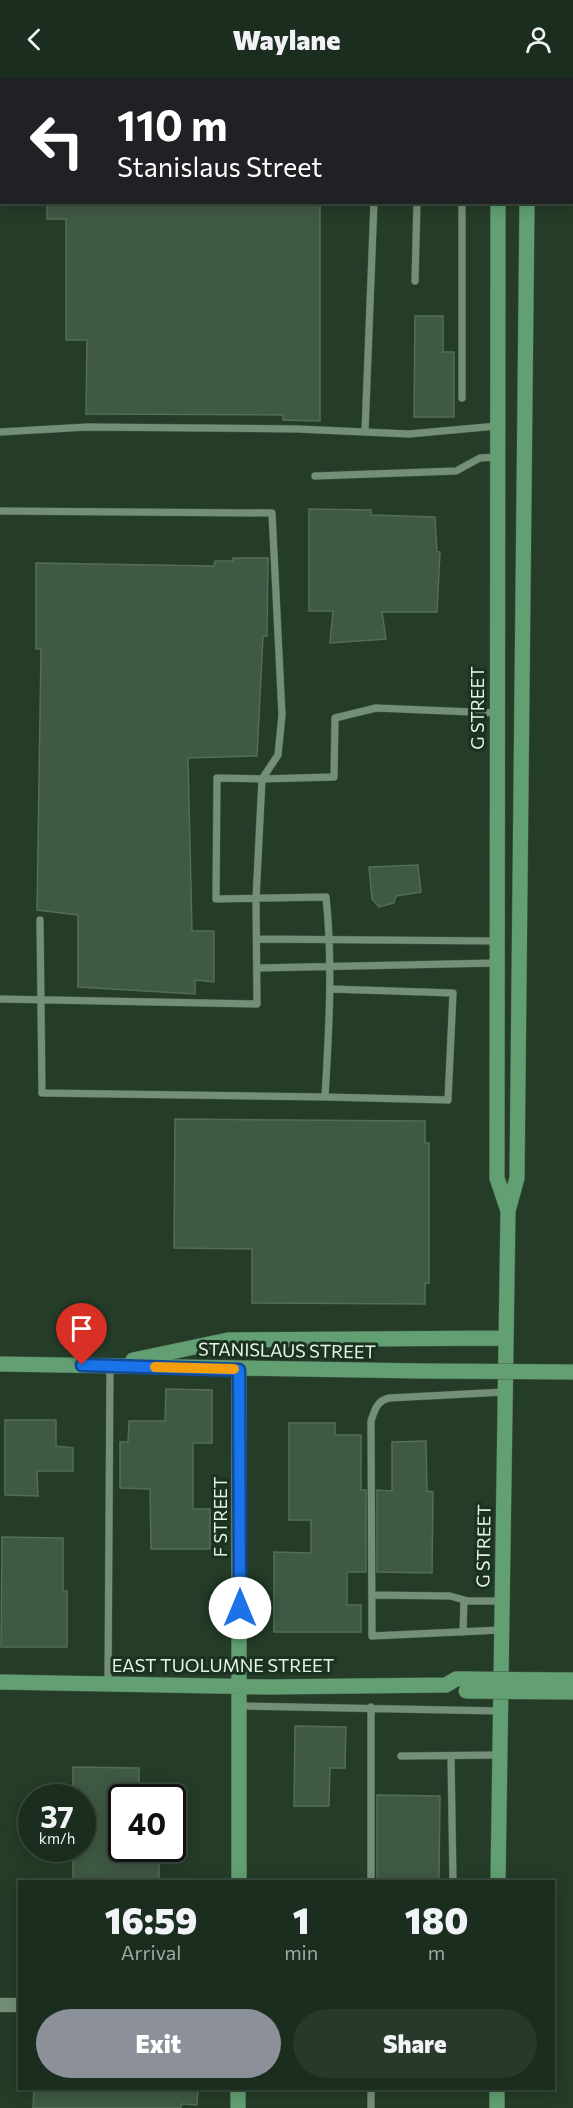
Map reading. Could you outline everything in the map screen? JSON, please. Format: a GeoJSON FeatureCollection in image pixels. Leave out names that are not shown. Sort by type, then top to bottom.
{"type":"FeatureCollection","features":[{"type":"Feature","properties":{"kind":"street","name":"G STREET"},"geometry":{"type":"LineString","coordinates":[[498,204],[496,1178],[508,1211]]}},
{"type":"Feature","properties":{"kind":"street","name":"G STREET"},"geometry":{"type":"LineString","coordinates":[[498,1880],[508,1211],[517,1178],[527,204]]}},
{"type":"Feature","properties":{"kind":"street"},"geometry":{"type":"LineString","coordinates":[[110,1365],[228,1341],[506,1338]]}},
{"type":"Feature","properties":{"kind":"street","name":"STANISLAUS STREET"},"geometry":{"type":"LineString","coordinates":[[0,1364],[239,1370],[573,1372]]}},
{"type":"Feature","properties":{"kind":"street","name":"F STREET"},"geometry":{"type":"LineString","coordinates":[[239,1370],[239,1880]]}},
{"type":"Feature","properties":{"kind":"street","name":"EAST TUOLUMNE STREET"},"geometry":{"type":"LineString","coordinates":[[0,1682],[446,1685],[454,1691],[467,1685],[573,1680]]}},
{"type":"Feature","properties":{"kind":"street","name":"EAST TUOLUMNE STREET"},"geometry":{"type":"LineString","coordinates":[[467,1685],[573,1692]]}},
{"type":"Feature","properties":{"kind":"street"},"geometry":{"type":"LineString","coordinates":[[0,2005],[18,2005]]}},
{"type":"Feature","properties":{"kind":"street"},"geometry":{"type":"LineString","coordinates":[[238,2090],[238,2108]]}},
{"type":"Feature","properties":{"kind":"street"},"geometry":{"type":"LineString","coordinates":[[497,2090],[497,2107]]}},
{"type":"Feature","properties":{"kind":"lane"},"geometry":{"type":"LineString","coordinates":[[365,432],[374,204]]}},
{"type":"Feature","properties":{"kind":"lane"},"geometry":{"type":"LineString","coordinates":[[415,281],[417,204]]}},
{"type":"Feature","properties":{"kind":"lane"},"geometry":{"type":"LineString","coordinates":[[462,204],[462,398]]}},
{"type":"Feature","properties":{"kind":"lane"},"geometry":{"type":"LineString","coordinates":[[0,432],[87,427],[287,428],[409,434],[497,426]]}},
{"type":"Feature","properties":{"kind":"lane"},"geometry":{"type":"LineString","coordinates":[[315,476],[456,471],[480,458],[497,457]]}},
{"type":"Feature","properties":{"kind":"lane"},"geometry":{"type":"LineString","coordinates":[[0,510],[272,513],[282,715],[278,755],[262,780],[256,899],[257,1004],[0,999]]}},
{"type":"Feature","properties":{"kind":"lane"},"geometry":{"type":"LineString","coordinates":[[325,1096],[332,988],[326,897],[216,899],[217,778],[262,780],[334,777],[335,718],[376,708],[497,713]]}},
{"type":"Feature","properties":{"kind":"lane"},"geometry":{"type":"LineString","coordinates":[[40,920],[42,1093],[325,1096],[448,1100],[453,993],[332,988]]}},
{"type":"Feature","properties":{"kind":"lane"},"geometry":{"type":"LineString","coordinates":[[257,939],[497,940]]}},
{"type":"Feature","properties":{"kind":"lane"},"geometry":{"type":"LineString","coordinates":[[257,968],[497,963]]}},
{"type":"Feature","properties":{"kind":"lane"},"geometry":{"type":"LineString","coordinates":[[108,1684],[110,1365]]}},
{"type":"Feature","properties":{"kind":"lane"},"geometry":{"type":"LineString","coordinates":[[501,1630],[372,1636],[371,1421],[375,1407],[381,1400],[389,1398],[505,1392]]}},
{"type":"Feature","properties":{"kind":"lane"},"geometry":{"type":"LineString","coordinates":[[372,1595],[450,1596],[464,1600],[502,1601]]}},
{"type":"Feature","properties":{"kind":"lane"},"geometry":{"type":"LineString","coordinates":[[463,1632],[464,1600]]}},
{"type":"Feature","properties":{"kind":"lane"},"geometry":{"type":"LineString","coordinates":[[240,1706],[500,1711]]}},
{"type":"Feature","properties":{"kind":"lane"},"geometry":{"type":"LineString","coordinates":[[371,1707],[371,1880]]}},
{"type":"Feature","properties":{"kind":"lane"},"geometry":{"type":"LineString","coordinates":[[401,1756],[500,1755]]}},
{"type":"Feature","properties":{"kind":"lane"},"geometry":{"type":"LineString","coordinates":[[451,1756],[453,1880]]}},
{"type":"Feature","properties":{"kind":"lane"},"geometry":{"type":"LineString","coordinates":[[370,2108],[371,2090]]}},
{"type":"Feature","properties":{"kind":"building"},"geometry":{"type":"Polygon","coordinates":[[[47,204],[320,204],[320,421],[283,420],[283,415],[86,414],[87,340],[66,340],[66,219],[47,219],[47,204]]]}},
{"type":"Feature","properties":{"kind":"building"},"geometry":{"type":"Polygon","coordinates":[[[415,316],[443,316],[443,352],[454,352],[454,417],[414,417],[415,316]]]}},
{"type":"Feature","properties":{"kind":"building"},"geometry":{"type":"Polygon","coordinates":[[[309,509],[371,510],[371,515],[435,517],[437,552],[440,552],[437,612],[382,612],[386,639],[330,643],[333,611],[309,611],[309,509]]]}},
{"type":"Feature","properties":{"kind":"building"},"geometry":{"type":"Polygon","coordinates":[[[233,558],[268,558],[267,636],[263,636],[257,756],[188,758],[192,931],[214,931],[214,982],[195,980],[195,994],[78,987],[78,915],[37,910],[41,649],[36,649],[36,563],[214,566],[215,561],[233,561],[233,558]]]}},
{"type":"Feature","properties":{"kind":"building"},"geometry":{"type":"Polygon","coordinates":[[[418,865],[421,892],[396,896],[394,903],[379,907],[372,899],[369,867],[418,865]]]}},
{"type":"Feature","properties":{"kind":"building"},"geometry":{"type":"Polygon","coordinates":[[[175,1119],[425,1121],[425,1143],[429,1143],[429,1283],[425,1283],[425,1304],[252,1303],[252,1249],[174,1248],[175,1119]]]}},
{"type":"Feature","properties":{"kind":"building"},"geometry":{"type":"Polygon","coordinates":[[[166,1389],[212,1390],[212,1443],[193,1443],[193,1509],[210,1509],[210,1549],[151,1549],[150,1489],[120,1488],[120,1442],[128,1442],[129,1421],[165,1421],[166,1389]]]}},
{"type":"Feature","properties":{"kind":"building"},"geometry":{"type":"Polygon","coordinates":[[[5,1420],[56,1420],[56,1446],[73,1448],[73,1471],[37,1471],[38,1496],[5,1495],[5,1420]]]}},
{"type":"Feature","properties":{"kind":"building"},"geometry":{"type":"Polygon","coordinates":[[[289,1423],[335,1423],[335,1435],[361,1435],[361,1490],[366,1490],[366,1572],[347,1572],[347,1605],[361,1605],[361,1632],[274,1632],[274,1552],[311,1553],[311,1520],[289,1520],[289,1423]]]}},
{"type":"Feature","properties":{"kind":"building"},"geometry":{"type":"Polygon","coordinates":[[[426,1441],[427,1491],[433,1492],[432,1573],[377,1572],[377,1490],[392,1491],[392,1442],[426,1441]]]}},
{"type":"Feature","properties":{"kind":"building"},"geometry":{"type":"Polygon","coordinates":[[[2,1537],[63,1538],[63,1591],[67,1591],[67,1647],[1,1647],[2,1537]]]}},
{"type":"Feature","properties":{"kind":"building"},"geometry":{"type":"Polygon","coordinates":[[[295,1726],[346,1727],[345,1768],[330,1768],[329,1806],[294,1806],[295,1726]]]}},
{"type":"Feature","properties":{"kind":"building"},"geometry":{"type":"Polygon","coordinates":[[[73,1767],[139,1768],[139,1784],[108,1784],[108,1862],[159,1862],[159,1880],[73,1880],[73,1862],[96,1862],[96,1784],[73,1784],[73,1767]]]}},
{"type":"Feature","properties":{"kind":"building"},"geometry":{"type":"Polygon","coordinates":[[[377,1795],[440,1796],[439,1880],[377,1880],[377,1795]]]}},
{"type":"Feature","properties":{"kind":"building"},"geometry":{"type":"Polygon","coordinates":[[[34,2090],[198,2090],[197,2105],[181,2104],[181,2108],[33,2108],[34,2090]]]}},
{"type":"Feature","properties":{"kind":"slow traffic"},"geometry":{"type":"LineString","coordinates":[[155,1367],[234,1369]]}},
{"type":"Feature","properties":{"kind":"route"},"geometry":{"type":"LineString","coordinates":[[82,1365],[239,1370],[240,1608]]}}]}
